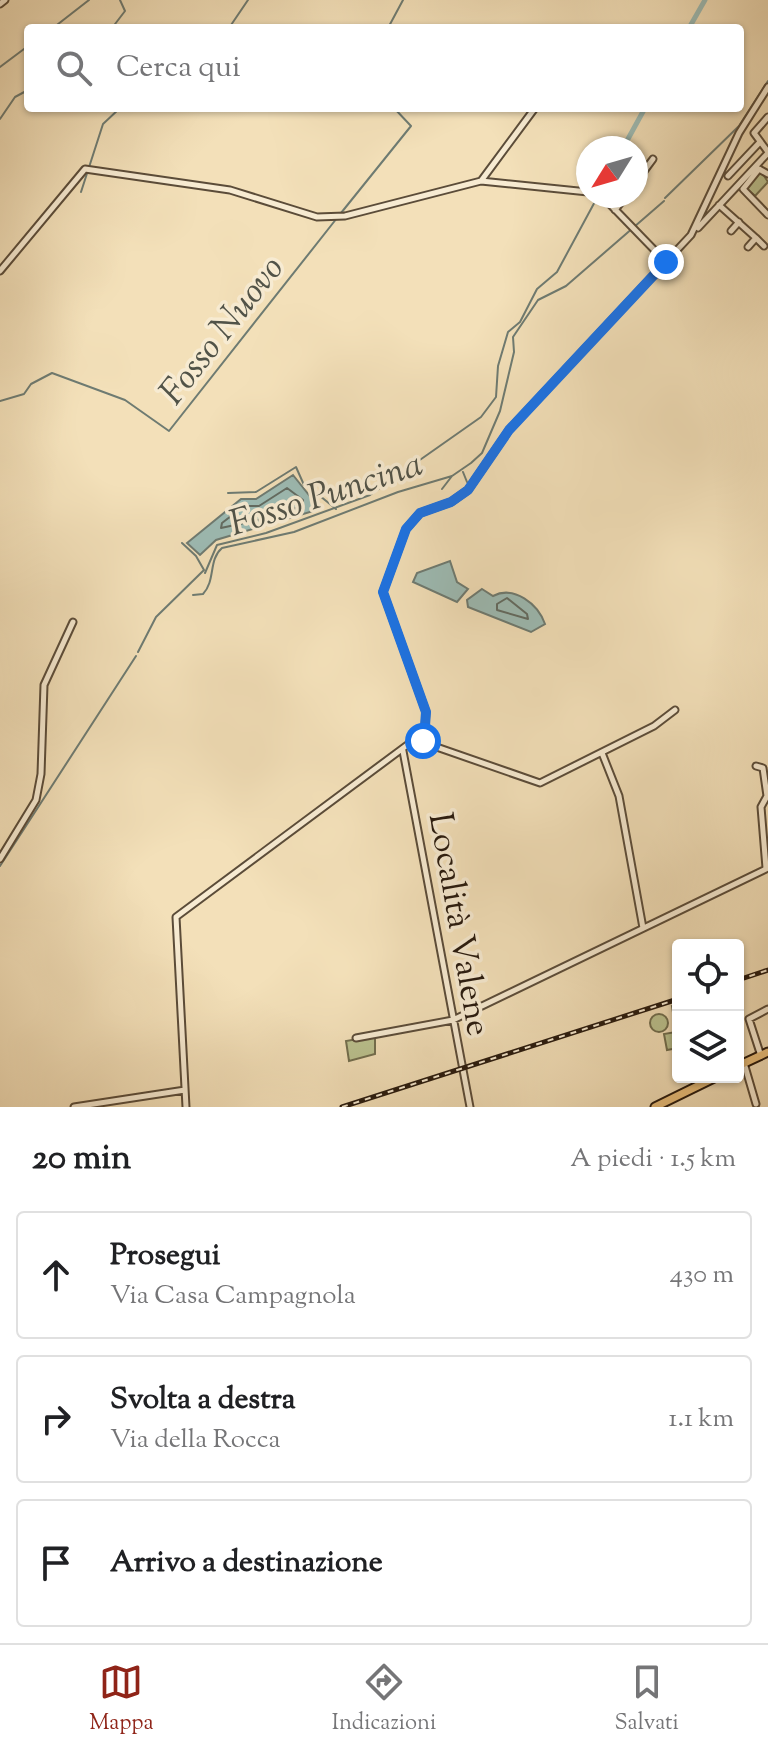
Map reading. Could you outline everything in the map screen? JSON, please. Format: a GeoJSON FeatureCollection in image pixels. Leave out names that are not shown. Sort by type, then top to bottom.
{"type":"FeatureCollection","features":[{"type":"Feature","properties":{"kind":"main road"},"geometry":{"type":"LineString","coordinates":[[744,1064],[764,1054]]}},
{"type":"Feature","properties":{"kind":"main road"},"geometry":{"type":"LineString","coordinates":[[655,1107],[704,1083]]}},
{"type":"Feature","properties":{"kind":"street"},"geometry":{"type":"LineString","coordinates":[[0,4],[5,0]]}},
{"type":"Feature","properties":{"kind":"street"},"geometry":{"type":"LineString","coordinates":[[707,213],[739,133],[768,87]]}},
{"type":"Feature","properties":{"kind":"street"},"geometry":{"type":"LineString","coordinates":[[481,181],[532,112]]}},
{"type":"Feature","properties":{"kind":"street"},"geometry":{"type":"LineString","coordinates":[[186,1107],[174,923],[187,909],[418,737],[425,726],[426,712],[386,605],[384,584],[411,521],[426,510],[451,502],[468,490],[509,430],[666,262],[707,213],[749,177],[768,152],[754,133],[768,117]]}},
{"type":"Feature","properties":{"kind":"street"},"geometry":{"type":"LineString","coordinates":[[728,176],[760,142]]}},
{"type":"Feature","properties":{"kind":"street"},"geometry":{"type":"LineString","coordinates":[[648,166],[653,159]]}},
{"type":"Feature","properties":{"kind":"street"},"geometry":{"type":"LineString","coordinates":[[0,271],[87,168],[230,190],[304,214],[333,217],[481,181],[576,191]]}},
{"type":"Feature","properties":{"kind":"street"},"geometry":{"type":"LineString","coordinates":[[768,174],[761,169],[749,177],[743,190],[768,215]]}},
{"type":"Feature","properties":{"kind":"street"},"geometry":{"type":"LineString","coordinates":[[709,202],[712,207],[720,205]]}},
{"type":"Feature","properties":{"kind":"street"},"geometry":{"type":"LineString","coordinates":[[720,205],[764,246]]}},
{"type":"Feature","properties":{"kind":"street"},"geometry":{"type":"LineString","coordinates":[[615,210],[666,262]]}},
{"type":"Feature","properties":{"kind":"street"},"geometry":{"type":"LineString","coordinates":[[731,231],[739,222]]}},
{"type":"Feature","properties":{"kind":"street"},"geometry":{"type":"LineString","coordinates":[[748,247],[756,238]]}},
{"type":"Feature","properties":{"kind":"street"},"geometry":{"type":"LineString","coordinates":[[0,859],[36,800],[41,774],[44,685],[73,622]]}},
{"type":"Feature","properties":{"kind":"street"},"geometry":{"type":"LineString","coordinates":[[418,737],[425,743],[540,783],[669,718],[675,710]]}},
{"type":"Feature","properties":{"kind":"street","name":"Località Valene"},"geometry":{"type":"LineString","coordinates":[[403,751],[470,1107]]}},
{"type":"Feature","properties":{"kind":"street"},"geometry":{"type":"LineString","coordinates":[[602,753],[619,796],[643,928]]}},
{"type":"Feature","properties":{"kind":"street"},"geometry":{"type":"LineString","coordinates":[[356,1038],[453,1020],[767,868],[761,807],[767,796],[763,768],[756,766]]}},
{"type":"Feature","properties":{"kind":"street"},"geometry":{"type":"LineString","coordinates":[[764,1054],[749,1019],[768,1009]]}},
{"type":"Feature","properties":{"kind":"street"},"geometry":{"type":"LineString","coordinates":[[744,1073],[756,1104]]}},
{"type":"Feature","properties":{"kind":"street"},"geometry":{"type":"LineString","coordinates":[[74,1107],[185,1090]]}},
{"type":"Feature","properties":{"kind":"green space"},"geometry":{"type":"Polygon","coordinates":[[[761,171],[768,182],[755,196],[745,187],[761,171]]]}},
{"type":"Feature","properties":{"kind":"green space"},"geometry":{"type":"Polygon","coordinates":[[[659,1014],[668,1023],[659,1032],[650,1023],[659,1014]]]}},
{"type":"Feature","properties":{"kind":"green space"},"geometry":{"type":"Polygon","coordinates":[[[672,1033],[672,1049],[667,1050],[664,1034],[672,1033]]]}},
{"type":"Feature","properties":{"kind":"green space"},"geometry":{"type":"Polygon","coordinates":[[[375,1036],[375,1054],[349,1061],[346,1041],[375,1036]]]}},
{"type":"Feature","properties":{"kind":"water"},"geometry":{"type":"Polygon","coordinates":[[[293,475],[320,509],[216,540],[200,555],[187,543],[241,499],[256,499],[293,475]]]}},
{"type":"Feature","properties":{"kind":"water"},"geometry":{"type":"Polygon","coordinates":[[[450,561],[457,582],[468,589],[457,602],[413,582],[417,573],[450,561]]]}},
{"type":"Feature","properties":{"kind":"water"},"geometry":{"type":"Polygon","coordinates":[[[482,589],[493,596],[509,593],[524,598],[537,610],[545,624],[531,632],[468,607],[467,600],[482,589]]]}},
{"type":"Feature","properties":{"kind":"waterway"},"geometry":{"type":"LineString","coordinates":[[58,24],[89,0]]}},
{"type":"Feature","properties":{"kind":"waterway"},"geometry":{"type":"LineString","coordinates":[[115,24],[125,11],[120,0]]}},
{"type":"Feature","properties":{"kind":"waterway"},"geometry":{"type":"LineString","coordinates":[[232,24],[248,0]]}},
{"type":"Feature","properties":{"kind":"waterway","name":"Fosso Nuovo"},"geometry":{"type":"LineString","coordinates":[[390,24],[403,0]]}},
{"type":"Feature","properties":{"kind":"waterway"},"geometry":{"type":"LineString","coordinates":[[691,24],[705,0]]}},
{"type":"Feature","properties":{"kind":"waterway"},"geometry":{"type":"LineString","coordinates":[[0,67],[24,49]]}},
{"type":"Feature","properties":{"kind":"waterway","name":"Fosso Puncina"},"geometry":{"type":"LineString","coordinates":[[665,198],[739,126],[768,81]]}},
{"type":"Feature","properties":{"kind":"waterway"},"geometry":{"type":"LineString","coordinates":[[0,119],[15,97],[24,92]]}},
{"type":"Feature","properties":{"kind":"waterway"},"geometry":{"type":"LineString","coordinates":[[81,192],[103,124],[116,112]]}},
{"type":"Feature","properties":{"kind":"waterway","name":"Fosso Nuovo"},"geometry":{"type":"LineString","coordinates":[[341,213],[411,126],[398,112]]}},
{"type":"Feature","properties":{"kind":"waterway"},"geometry":{"type":"LineString","coordinates":[[630,136],[643,112]]}},
{"type":"Feature","properties":{"kind":"waterway","name":"Fosso Puncina"},"geometry":{"type":"LineString","coordinates":[[193,595],[203,594],[207,588],[215,558],[222,548],[294,532],[398,492],[452,476],[471,463],[482,453],[500,411],[514,352],[513,337],[538,300],[566,286],[664,201]]}},
{"type":"Feature","properties":{"kind":"waterway"},"geometry":{"type":"LineString","coordinates":[[205,573],[217,545],[266,533],[370,495],[481,417],[496,397],[498,366],[508,332],[520,322],[537,289],[557,272],[592,208]]}},
{"type":"Feature","properties":{"kind":"waterway","name":"Fosso Nuovo"},"geometry":{"type":"LineString","coordinates":[[0,401],[24,394],[31,384],[52,373],[125,400],[169,431],[337,218]]}},
{"type":"Feature","properties":{"kind":"waterway"},"geometry":{"type":"LineString","coordinates":[[228,493],[256,492],[296,467],[304,485]]}},
{"type":"Feature","properties":{"kind":"waterway","name":"Fosso Puncina"},"geometry":{"type":"LineString","coordinates":[[463,472],[467,482]]}},
{"type":"Feature","properties":{"kind":"waterway","name":"Fosso Puncina"},"geometry":{"type":"LineString","coordinates":[[442,489],[452,476]]}},
{"type":"Feature","properties":{"kind":"waterway"},"geometry":{"type":"LineString","coordinates":[[309,487],[336,509]]}},
{"type":"Feature","properties":{"kind":"waterway"},"geometry":{"type":"LineString","coordinates":[[138,652],[156,617],[204,570],[196,556],[182,543]]}},
{"type":"Feature","properties":{"kind":"waterway"},"geometry":{"type":"LineString","coordinates":[[0,866],[136,656]]}},
{"type":"Feature","properties":{"kind":"railway"},"geometry":{"type":"LineString","coordinates":[[744,978],[768,970]]}},
{"type":"Feature","properties":{"kind":"railway"},"geometry":{"type":"LineString","coordinates":[[342,1107],[672,1001]]}},
{"type":"Feature","properties":{"kind":"route"},"geometry":{"type":"LineString","coordinates":[[423,741],[418,737],[425,726],[426,712],[383,592],[406,529],[420,513],[451,502],[468,490],[509,430],[666,262]]}}]}
